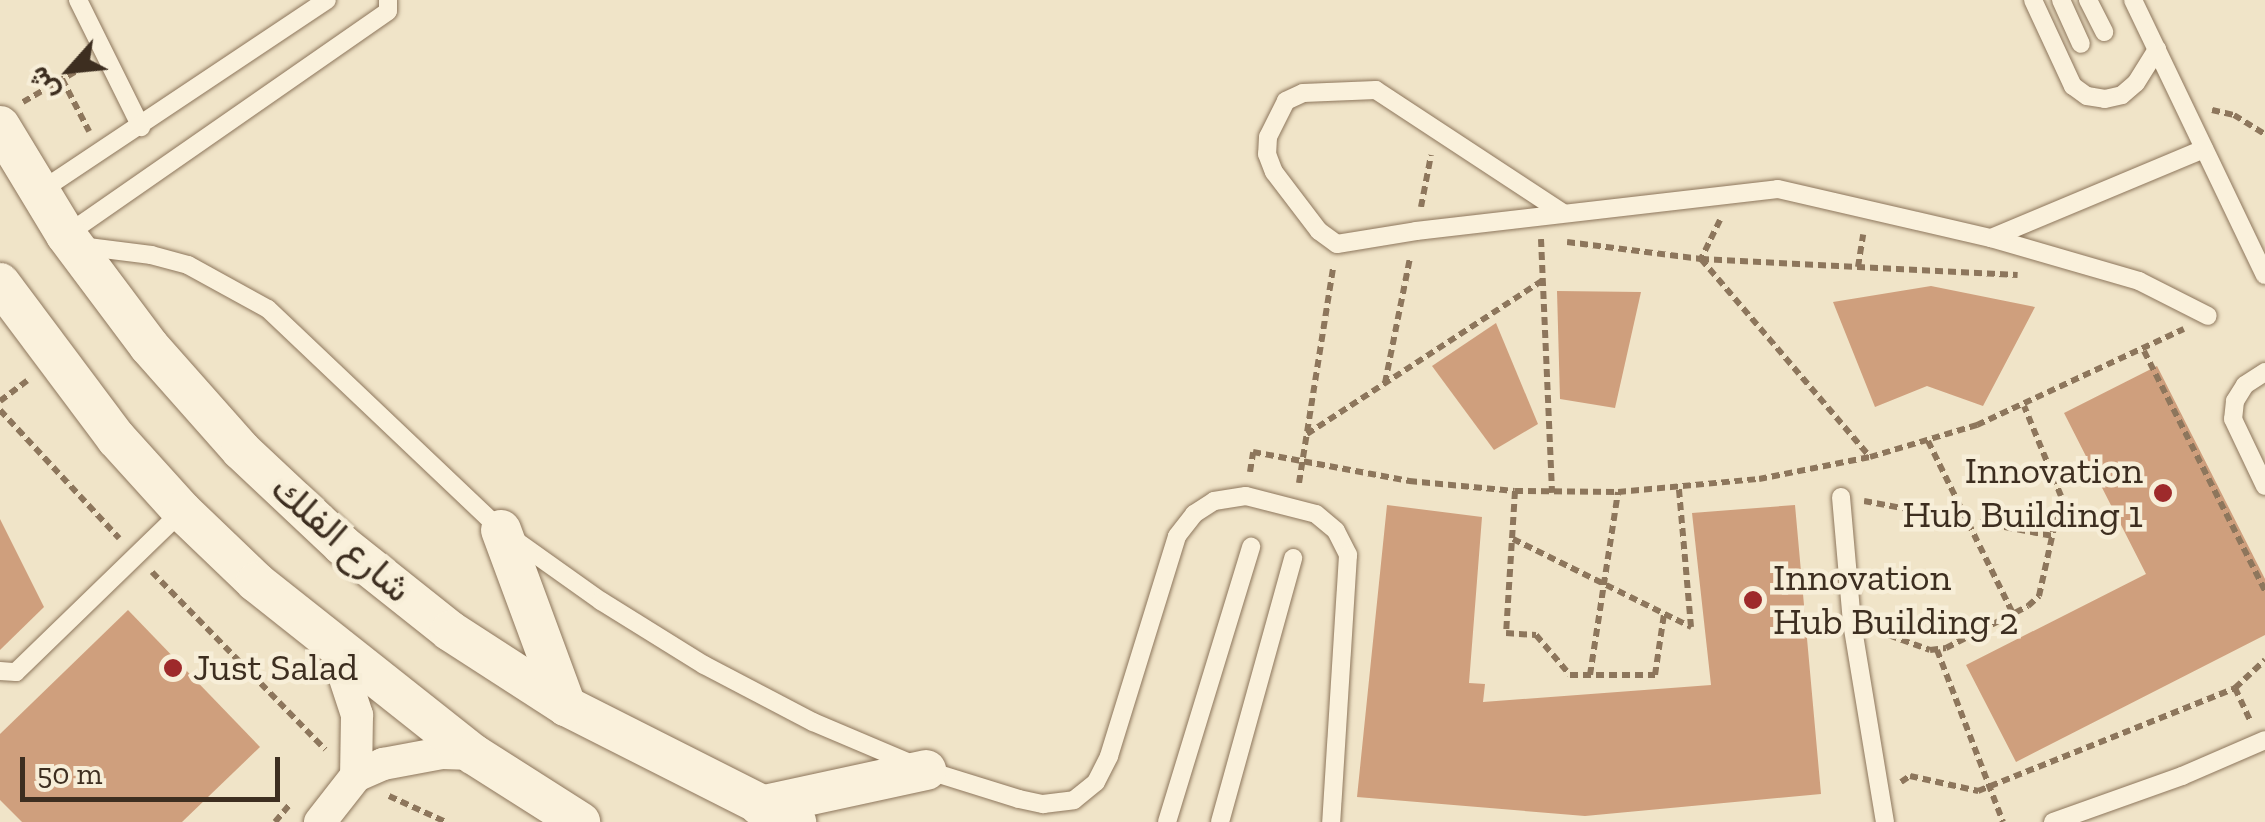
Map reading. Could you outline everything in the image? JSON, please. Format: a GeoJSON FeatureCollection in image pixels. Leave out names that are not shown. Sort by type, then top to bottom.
{"type":"FeatureCollection","features":[{"type":"Feature","properties":{"kind":"street","name":"شارع الفلك"},"geometry":{"type":"LineString","coordinates":[[8,116],[39,192],[149,346],[214,420],[327,532],[450,631],[566,706],[778,814]]}},
{"type":"Feature","properties":{"kind":"street"},"geometry":{"type":"LineString","coordinates":[[0,283],[116,438],[182,512],[256,582],[473,754],[580,822]]}},
{"type":"Feature","properties":{"kind":"street"},"geometry":{"type":"LineString","coordinates":[[501,530],[566,706]]}},
{"type":"Feature","properties":{"kind":"street"},"geometry":{"type":"LineString","coordinates":[[320,822],[344,766],[357,716],[335,648]]}},
{"type":"Feature","properties":{"kind":"street"},"geometry":{"type":"LineString","coordinates":[[344,766],[412,756],[473,754]]}},
{"type":"Feature","properties":{"kind":"street"},"geometry":{"type":"LineString","coordinates":[[778,814],[926,770]]}},
{"type":"Feature","properties":{"kind":"lane"},"geometry":{"type":"LineString","coordinates":[[78,0],[141,127]]}},
{"type":"Feature","properties":{"kind":"lane"},"geometry":{"type":"LineString","coordinates":[[39,192],[328,0]]}},
{"type":"Feature","properties":{"kind":"lane"},"geometry":{"type":"LineString","coordinates":[[70,240],[388,10],[388,0]]}},
{"type":"Feature","properties":{"kind":"lane"},"geometry":{"type":"LineString","coordinates":[[2033,0],[2072,86],[2088,96],[2105,99],[2122,95],[2136,83],[2156,49]]}},
{"type":"Feature","properties":{"kind":"lane"},"geometry":{"type":"LineString","coordinates":[[2060,0],[2082,44]]}},
{"type":"Feature","properties":{"kind":"lane"},"geometry":{"type":"LineString","coordinates":[[2088,0],[2104,32]]}},
{"type":"Feature","properties":{"kind":"lane"},"geometry":{"type":"LineString","coordinates":[[2133,0],[2265,275]]}},
{"type":"Feature","properties":{"kind":"lane"},"geometry":{"type":"LineString","coordinates":[[1563,213],[1376,90],[1303,93],[1286,100],[1276,113],[1267,154],[1274,172],[1319,231],[1337,244],[1778,189],[1990,238],[2161,289],[2208,316]]}},
{"type":"Feature","properties":{"kind":"lane"},"geometry":{"type":"LineString","coordinates":[[1990,238],[2204,149]]}},
{"type":"Feature","properties":{"kind":"lane"},"geometry":{"type":"LineString","coordinates":[[70,240],[151,254],[188,266],[268,309],[501,530],[600,602],[704,666],[813,722],[926,770],[1043,804],[1074,800],[1096,782],[1109,756],[1177,536],[1194,514],[1214,502],[1246,496],[1316,514],[1336,531],[1348,555],[1331,822]]}},
{"type":"Feature","properties":{"kind":"lane"},"geometry":{"type":"LineString","coordinates":[[2265,372],[2245,385],[2235,401],[2233,420],[2265,486]]}},
{"type":"Feature","properties":{"kind":"lane"},"geometry":{"type":"LineString","coordinates":[[1841,496],[1852,622],[1885,822]]}},
{"type":"Feature","properties":{"kind":"lane"},"geometry":{"type":"LineString","coordinates":[[0,671],[16,672],[182,512]]}},
{"type":"Feature","properties":{"kind":"lane"},"geometry":{"type":"LineString","coordinates":[[1167,822],[1251,547]]}},
{"type":"Feature","properties":{"kind":"lane"},"geometry":{"type":"LineString","coordinates":[[1220,822],[1293,558]]}},
{"type":"Feature","properties":{"kind":"lane"},"geometry":{"type":"LineString","coordinates":[[2054,822],[2182,776],[2265,740]]}},
{"type":"Feature","properties":{"kind":"path"},"geometry":{"type":"LineString","coordinates":[[8,116],[80,69],[72,52]]}},
{"type":"Feature","properties":{"kind":"path"},"geometry":{"type":"LineString","coordinates":[[2182,103],[2234,116],[2265,134]]}},
{"type":"Feature","properties":{"kind":"path"},"geometry":{"type":"LineString","coordinates":[[1701,259],[1733,192]]}},
{"type":"Feature","properties":{"kind":"path"},"geometry":{"type":"LineString","coordinates":[[1858,267],[1866,210]]}},
{"type":"Feature","properties":{"kind":"path"},"geometry":{"type":"LineString","coordinates":[[1540,216],[1552,493]]}},
{"type":"Feature","properties":{"kind":"path"},"geometry":{"type":"LineString","coordinates":[[1541,238],[1701,259],[2022,275]]}},
{"type":"Feature","properties":{"kind":"path"},"geometry":{"type":"LineString","coordinates":[[1294,509],[1337,244]]}},
{"type":"Feature","properties":{"kind":"path"},"geometry":{"type":"LineString","coordinates":[[1701,259],[1870,457]]}},
{"type":"Feature","properties":{"kind":"path"},"geometry":{"type":"LineString","coordinates":[[1307,434],[1542,280]]}},
{"type":"Feature","properties":{"kind":"path"},"geometry":{"type":"LineString","coordinates":[[1246,496],[1253,452],[1409,481],[1552,493],[1679,489],[1759,479],[1928,441],[2024,406],[2144,351],[2208,316]]}},
{"type":"Feature","properties":{"kind":"path"},"geometry":{"type":"LineString","coordinates":[[2144,351],[2265,591]]}},
{"type":"Feature","properties":{"kind":"path"},"geometry":{"type":"LineString","coordinates":[[1852,622],[1936,650],[2013,614],[2038,596],[2061,496],[2024,406]]}},
{"type":"Feature","properties":{"kind":"path"},"geometry":{"type":"LineString","coordinates":[[0,410],[136,556],[344,766]]}},
{"type":"Feature","properties":{"kind":"path"},"geometry":{"type":"LineString","coordinates":[[1928,441],[2013,614]]}},
{"type":"Feature","properties":{"kind":"path"},"geometry":{"type":"LineString","coordinates":[[1512,539],[1691,627],[1679,489]]}},
{"type":"Feature","properties":{"kind":"path"},"geometry":{"type":"LineString","coordinates":[[1515,491],[1506,634],[1536,635],[1570,675],[1655,675],[1664,614]]}},
{"type":"Feature","properties":{"kind":"path"},"geometry":{"type":"LineString","coordinates":[[1590,675],[1618,492]]}},
{"type":"Feature","properties":{"kind":"path"},"geometry":{"type":"LineString","coordinates":[[1841,496],[2052,536]]}},
{"type":"Feature","properties":{"kind":"path"},"geometry":{"type":"LineString","coordinates":[[1936,650],[2003,822]]}},
{"type":"Feature","properties":{"kind":"path"},"geometry":{"type":"LineString","coordinates":[[1880,796],[1910,776],[1978,791],[2235,688],[2265,660]]}},
{"type":"Feature","properties":{"kind":"path"},"geometry":{"type":"LineString","coordinates":[[275,822],[298,795]]}},
{"type":"Feature","properties":{"kind":"building"},"geometry":{"type":"Polygon","coordinates":[[[1931,286],[2035,307],[1983,406],[1927,386],[1875,407],[1833,302],[1931,286]]]}},
{"type":"Feature","properties":{"kind":"building"},"geometry":{"type":"Polygon","coordinates":[[[1557,291],[1641,292],[1615,408],[1560,399],[1557,291]]]}},
{"type":"Feature","properties":{"kind":"building"},"geometry":{"type":"Polygon","coordinates":[[[1496,323],[1538,424],[1494,450],[1432,366],[1496,323]]]}},
{"type":"Feature","properties":{"kind":"building","name":"Innovation Hub Building 1"},"geometry":{"type":"Polygon","coordinates":[[[2157,366],[2265,579],[2265,635],[2016,762],[1966,665],[2146,574],[2064,413],[2157,366]]]}},
{"type":"Feature","properties":{"kind":"building","name":"Innovation Hub Building 2"},"geometry":{"type":"Polygon","coordinates":[[[1387,505],[1482,517],[1469,683],[1485,684],[1483,702],[1711,685],[1692,513],[1795,505],[1821,794],[1585,816],[1357,797],[1387,505]]]}},
{"type":"Feature","properties":{"kind":"building"},"geometry":{"type":"Polygon","coordinates":[[[0,519],[44,607],[0,650],[0,519]]]}},
{"type":"Feature","properties":{"kind":"building"},"geometry":{"type":"Polygon","coordinates":[[[128,610],[260,747],[182,822],[22,822],[0,800],[0,734],[128,610]]]}},
{"type":"Feature","properties":{"kind":"place","name":"Innovation Hub Building 1"},"geometry":{"type":"Point","coordinates":[2163,493]}},
{"type":"Feature","properties":{"kind":"place","name":"Innovation Hub Building 2"},"geometry":{"type":"Point","coordinates":[1753,600]}},
{"type":"Feature","properties":{"kind":"place","name":"Just Salad"},"geometry":{"type":"Point","coordinates":[173,668]}}]}
